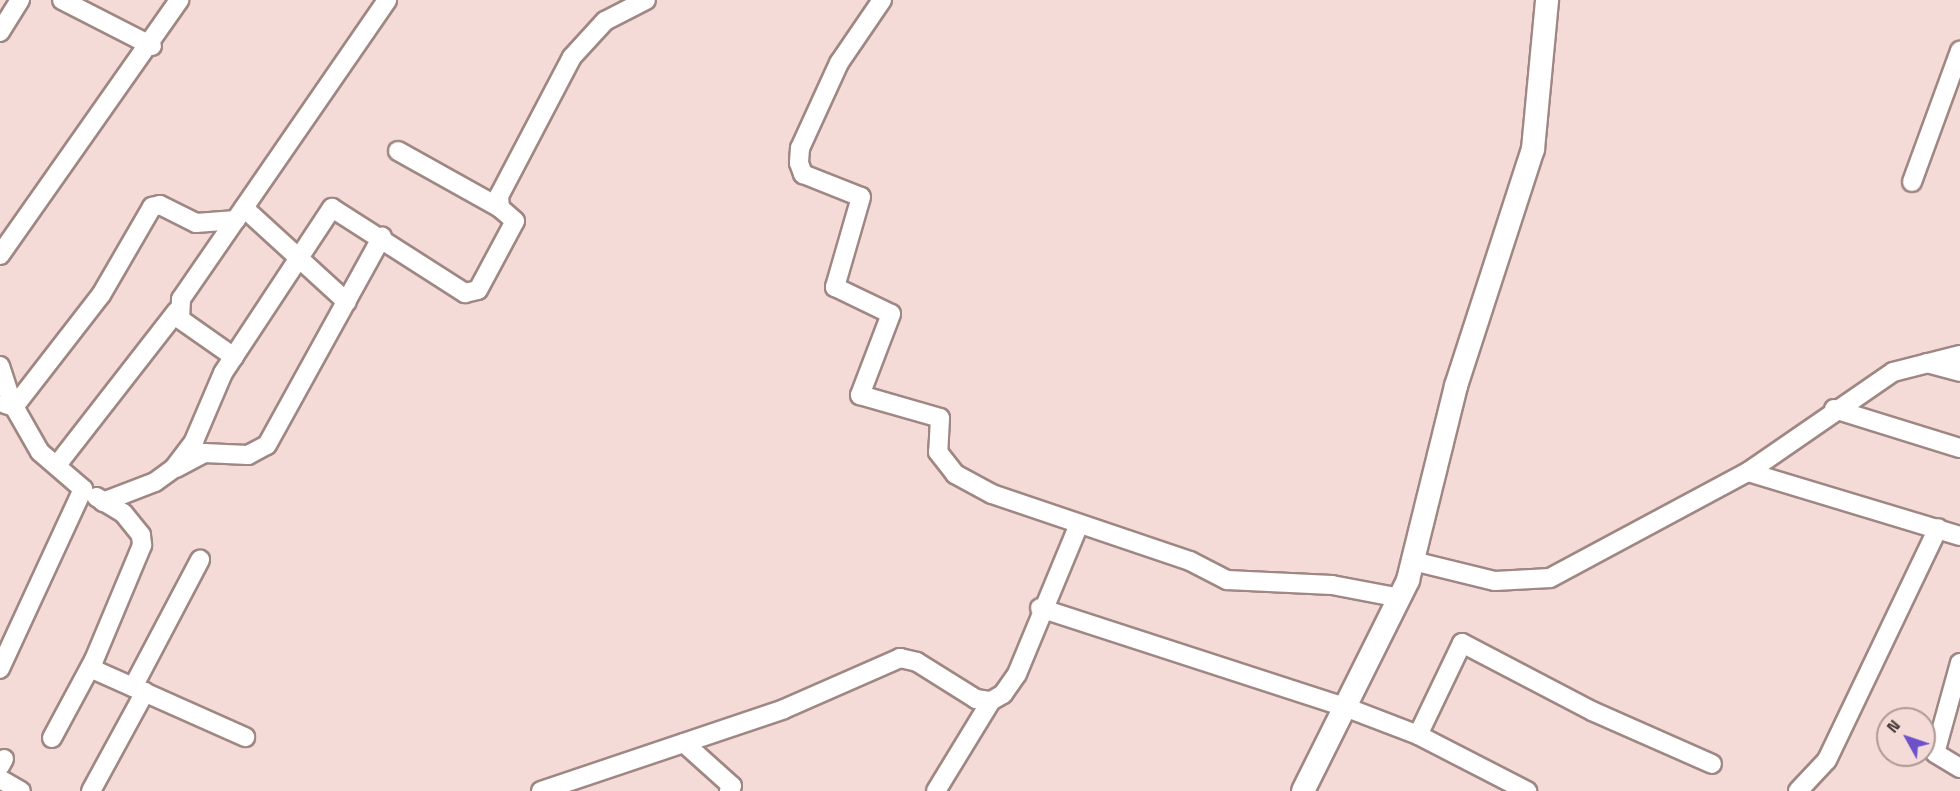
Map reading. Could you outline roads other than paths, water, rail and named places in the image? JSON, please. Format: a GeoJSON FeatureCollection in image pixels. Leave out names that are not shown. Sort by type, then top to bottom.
{"type":"FeatureCollection","features":[{"type":"Feature","properties":{"kind":"street"},"geometry":{"type":"LineString","coordinates":[[0,32],[20,0]]}},
{"type":"Feature","properties":{"kind":"street"},"geometry":{"type":"LineString","coordinates":[[62,0],[152,46]]}},
{"type":"Feature","properties":{"kind":"street"},"geometry":{"type":"LineString","coordinates":[[0,255],[152,46],[179,0]]}},
{"type":"Feature","properties":{"kind":"street"},"geometry":{"type":"LineString","coordinates":[[57,465],[177,310],[387,0]]}},
{"type":"Feature","properties":{"kind":"street"},"geometry":{"type":"LineString","coordinates":[[500,208],[500,196],[572,57],[605,21],[646,0]]}},
{"type":"Feature","properties":{"kind":"street"},"geometry":{"type":"LineString","coordinates":[[882,0],[839,63],[800,148],[799,163],[803,174],[861,197],[835,287],[891,314],[860,395],[940,418],[938,452],[955,474],[992,494],[1190,561],[1227,580],[1332,585],[1400,598]]}},
{"type":"Feature","properties":{"kind":"street"},"geometry":{"type":"LineString","coordinates":[[1303,791],[1400,598],[1413,561],[1456,387],[1533,149],[1547,0]]}},
{"type":"Feature","properties":{"kind":"street"},"geometry":{"type":"LineString","coordinates":[[1912,182],[1959,58]]}},
{"type":"Feature","properties":{"kind":"street"},"geometry":{"type":"LineString","coordinates":[[174,468],[234,357],[296,256],[332,208],[472,295],[514,227],[514,216],[398,150]]}},
{"type":"Feature","properties":{"kind":"street"},"geometry":{"type":"LineString","coordinates":[[7,405],[101,295],[152,207],[159,205],[196,223],[240,214],[296,256],[347,303]]}},
{"type":"Feature","properties":{"kind":"street"},"geometry":{"type":"LineString","coordinates":[[103,502],[155,482],[174,468],[204,453],[248,455],[267,445],[382,237]]}},
{"type":"Feature","properties":{"kind":"street"},"geometry":{"type":"LineString","coordinates":[[177,310],[180,319],[234,357]]}},
{"type":"Feature","properties":{"kind":"street"},"geometry":{"type":"LineString","coordinates":[[1413,561],[1495,581],[1550,578],[1748,472],[1834,409],[1893,372],[1922,362],[1960,355]]}},
{"type":"Feature","properties":{"kind":"street"},"geometry":{"type":"LineString","coordinates":[[1922,362],[1960,372]]}},
{"type":"Feature","properties":{"kind":"street"},"geometry":{"type":"LineString","coordinates":[[0,366],[7,405],[40,452],[83,489],[123,513],[141,535],[142,545],[90,668],[52,738]]}},
{"type":"Feature","properties":{"kind":"street"},"geometry":{"type":"LineString","coordinates":[[1834,409],[1960,448]]}},
{"type":"Feature","properties":{"kind":"street"},"geometry":{"type":"LineString","coordinates":[[1748,472],[1960,536]]}},
{"type":"Feature","properties":{"kind":"street"},"geometry":{"type":"LineString","coordinates":[[0,669],[4,651],[83,489]]}},
{"type":"Feature","properties":{"kind":"street"},"geometry":{"type":"LineString","coordinates":[[936,791],[991,701],[1017,674],[1040,608],[1079,524]]}},
{"type":"Feature","properties":{"kind":"street"},"geometry":{"type":"LineString","coordinates":[[1798,791],[1827,760],[1938,528]]}},
{"type":"Feature","properties":{"kind":"street"},"geometry":{"type":"LineString","coordinates":[[92,791],[200,560]]}},
{"type":"Feature","properties":{"kind":"street"},"geometry":{"type":"LineString","coordinates":[[1040,608],[1345,707],[1418,735],[1527,791]]}},
{"type":"Feature","properties":{"kind":"street"},"geometry":{"type":"LineString","coordinates":[[1418,735],[1462,643],[1592,711],[1712,764]]}},
{"type":"Feature","properties":{"kind":"street"},"geometry":{"type":"LineString","coordinates":[[541,791],[784,710],[900,658],[917,662],[976,699],[991,701]]}},
{"type":"Feature","properties":{"kind":"street"},"geometry":{"type":"LineString","coordinates":[[1960,663],[1935,753],[1960,768]]}},
{"type":"Feature","properties":{"kind":"street"},"geometry":{"type":"LineString","coordinates":[[90,668],[245,737]]}},
{"type":"Feature","properties":{"kind":"street"},"geometry":{"type":"LineString","coordinates":[[684,743],[732,786],[729,791]]}},
{"type":"Feature","properties":{"kind":"street"},"geometry":{"type":"LineString","coordinates":[[0,778],[21,791]]}}]}
